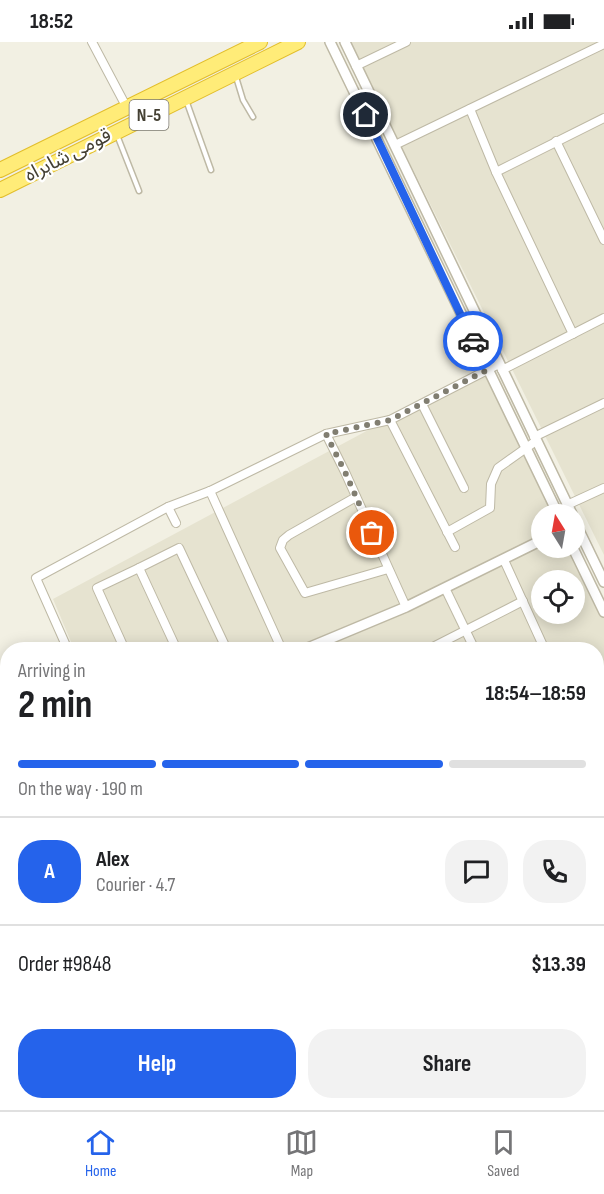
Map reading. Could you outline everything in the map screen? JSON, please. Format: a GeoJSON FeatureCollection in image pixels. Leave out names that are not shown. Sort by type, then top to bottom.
{"type":"FeatureCollection","features":[{"type":"Feature","properties":{"kind":"highway","name":"قومی شاہراہ"},"geometry":{"type":"LineString","coordinates":[[0,170],[260,42]]}},
{"type":"Feature","properties":{"kind":"highway","name":"قومی شاہراہ"},"geometry":{"type":"LineString","coordinates":[[0,190],[298,42]]}},
{"type":"Feature","properties":{"kind":"street"},"geometry":{"type":"LineString","coordinates":[[92,42],[127,108]]}},
{"type":"Feature","properties":{"kind":"street"},"geometry":{"type":"LineString","coordinates":[[330,42],[553,504]]}},
{"type":"Feature","properties":{"kind":"street"},"geometry":{"type":"LineString","coordinates":[[345,42],[567,504]]}},
{"type":"Feature","properties":{"kind":"street"},"geometry":{"type":"LineString","coordinates":[[356,66],[406,42]]}},
{"type":"Feature","properties":{"kind":"street"},"geometry":{"type":"LineString","coordinates":[[395,145],[604,44]]}},
{"type":"Feature","properties":{"kind":"street"},"geometry":{"type":"LineString","coordinates":[[470,109],[496,172],[573,334]]}},
{"type":"Feature","properties":{"kind":"street"},"geometry":{"type":"LineString","coordinates":[[496,172],[604,118]]}},
{"type":"Feature","properties":{"kind":"street"},"geometry":{"type":"LineString","coordinates":[[556,141],[604,240]]}},
{"type":"Feature","properties":{"kind":"street"},"geometry":{"type":"LineString","coordinates":[[64,642],[36,578],[168,507],[210,491],[326,434],[390,420],[487,370],[500,367],[604,318]]}},
{"type":"Feature","properties":{"kind":"street"},"geometry":{"type":"LineString","coordinates":[[466,326],[478,321]]}},
{"type":"Feature","properties":{"kind":"street"},"geometry":{"type":"LineString","coordinates":[[447,532],[490,508],[491,484],[498,468],[535,439],[604,403]]}},
{"type":"Feature","properties":{"kind":"street"},"geometry":{"type":"LineString","coordinates":[[422,404],[464,488]]}},
{"type":"Feature","properties":{"kind":"street"},"geometry":{"type":"LineString","coordinates":[[390,420],[455,547]]}},
{"type":"Feature","properties":{"kind":"street"},"geometry":{"type":"LineString","coordinates":[[326,434],[406,607]]}},
{"type":"Feature","properties":{"kind":"street"},"geometry":{"type":"LineString","coordinates":[[579,504],[604,488]]}},
{"type":"Feature","properties":{"kind":"street"},"geometry":{"type":"LineString","coordinates":[[210,491],[278,642]]}},
{"type":"Feature","properties":{"kind":"street"},"geometry":{"type":"LineString","coordinates":[[356,497],[283,540],[280,548],[305,593],[388,569]]}},
{"type":"Feature","properties":{"kind":"street"},"geometry":{"type":"LineString","coordinates":[[168,507],[176,523]]}},
{"type":"Feature","properties":{"kind":"street"},"geometry":{"type":"LineString","coordinates":[[585,543],[604,582]]}},
{"type":"Feature","properties":{"kind":"street"},"geometry":{"type":"LineString","coordinates":[[322,642],[406,607],[531,546]]}},
{"type":"Feature","properties":{"kind":"street"},"geometry":{"type":"LineString","coordinates":[[121,642],[97,588],[179,548],[223,642]]}},
{"type":"Feature","properties":{"kind":"street"},"geometry":{"type":"LineString","coordinates":[[578,558],[604,612]]}},
{"type":"Feature","properties":{"kind":"street"},"geometry":{"type":"LineString","coordinates":[[504,560],[540,642]]}},
{"type":"Feature","properties":{"kind":"street"},"geometry":{"type":"LineString","coordinates":[[139,568],[173,642]]}},
{"type":"Feature","properties":{"kind":"street"},"geometry":{"type":"LineString","coordinates":[[445,588],[471,642]]}},
{"type":"Feature","properties":{"kind":"street"},"geometry":{"type":"LineString","coordinates":[[443,642],[523,601]]}},
{"type":"Feature","properties":{"kind":"lane"},"geometry":{"type":"LineString","coordinates":[[235,73],[243,100],[253,117]]}},
{"type":"Feature","properties":{"kind":"lane"},"geometry":{"type":"LineString","coordinates":[[184,97],[211,170]]}},
{"type":"Feature","properties":{"kind":"lane"},"geometry":{"type":"LineString","coordinates":[[116,131],[139,191]]}},
{"type":"Feature","properties":{"kind":"shaded area"},"geometry":{"type":"Polygon","coordinates":[[[350,42],[604,42],[604,555],[585,517],[585,504],[579,504],[350,42]]]}},
{"type":"Feature","properties":{"kind":"shaded area"},"geometry":{"type":"Polygon","coordinates":[[[486,367],[553,504],[531,504],[531,558],[579,558],[604,608],[604,642],[71,642],[53,599],[486,367]]]}},
{"type":"Feature","properties":{"kind":"way so far"},"geometry":{"type":"LineString","coordinates":[[372,533],[326,434],[390,420],[487,370],[473,341]]}},
{"type":"Feature","properties":{"kind":"route"},"geometry":{"type":"LineString","coordinates":[[366,115],[473,341]]}}]}
